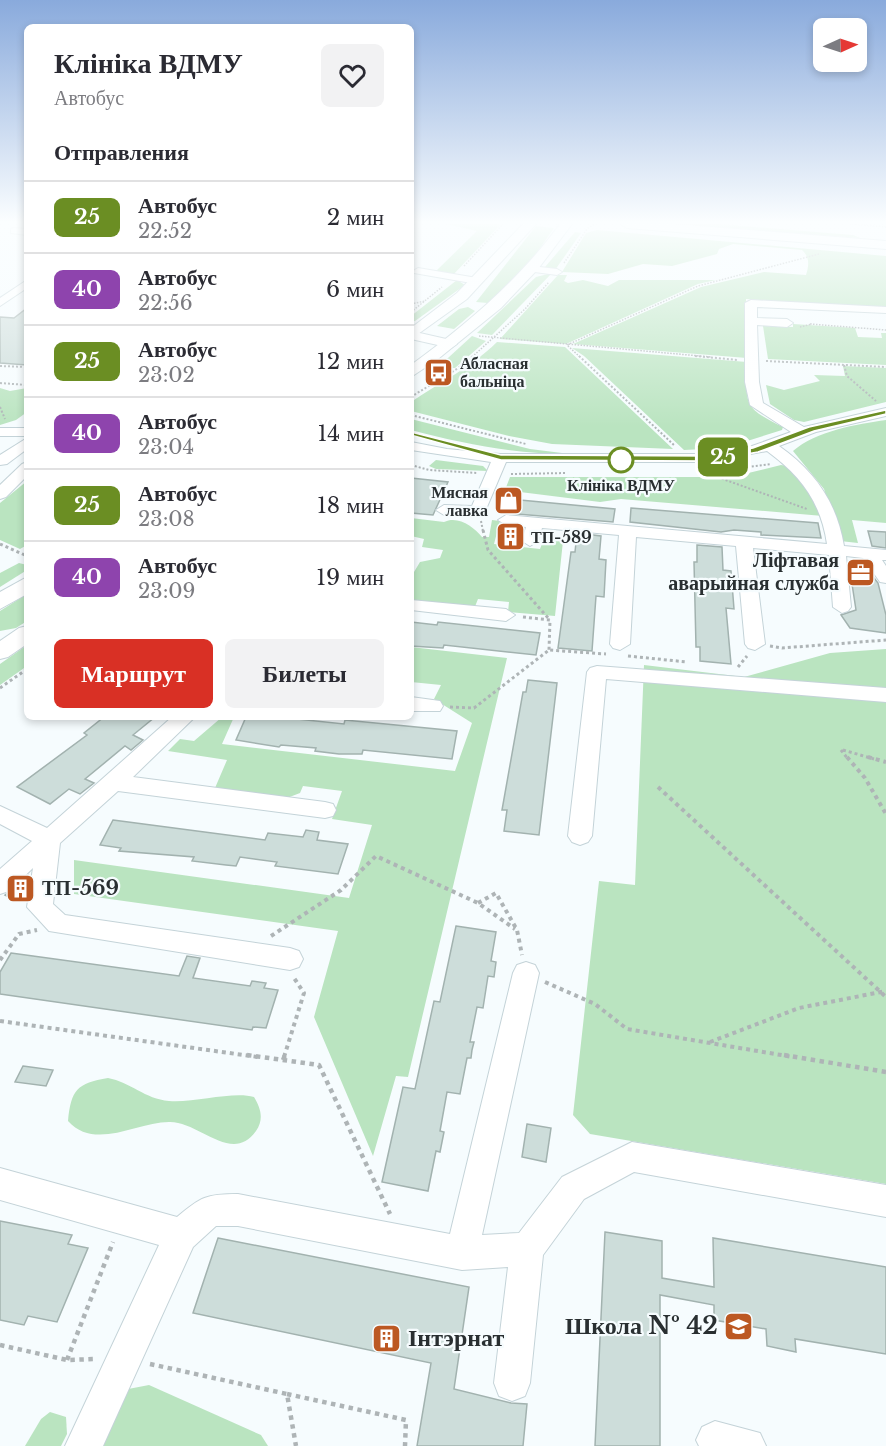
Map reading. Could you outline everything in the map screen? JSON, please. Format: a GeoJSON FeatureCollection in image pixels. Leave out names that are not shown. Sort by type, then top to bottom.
{"type":"FeatureCollection","features":[{"type":"Feature","properties":{"kind":"main road"},"geometry":{"type":"LineString","coordinates":[[414,333],[467,291]]}},
{"type":"Feature","properties":{"kind":"main road"},"geometry":{"type":"LineString","coordinates":[[414,370],[451,344],[509,291]]}},
{"type":"Feature","properties":{"kind":"main road"},"geometry":{"type":"LineString","coordinates":[[462,296],[465,301],[477,304],[499,302]]}},
{"type":"Feature","properties":{"kind":"main road"},"geometry":{"type":"LineString","coordinates":[[447,307],[470,305],[483,309],[487,313]]}},
{"type":"Feature","properties":{"kind":"main road"},"geometry":{"type":"LineString","coordinates":[[0,602],[24,586]]}},
{"type":"Feature","properties":{"kind":"main road"},"geometry":{"type":"LineString","coordinates":[[0,638],[24,634]]}},
{"type":"Feature","properties":{"kind":"main road"},"geometry":{"type":"LineString","coordinates":[[0,652],[24,635]]}},
{"type":"Feature","properties":{"kind":"street"},"geometry":{"type":"LineString","coordinates":[[0,303],[16,291]]}},
{"type":"Feature","properties":{"kind":"street"},"geometry":{"type":"LineString","coordinates":[[802,432],[757,405],[752,382],[751,303],[886,310]]}},
{"type":"Feature","properties":{"kind":"street"},"geometry":{"type":"LineString","coordinates":[[752,321],[787,323]]}},
{"type":"Feature","properties":{"kind":"street"},"geometry":{"type":"LineString","coordinates":[[414,336],[451,344]]}},
{"type":"Feature","properties":{"kind":"street"},"geometry":{"type":"LineString","coordinates":[[414,447],[447,453],[501,458],[707,458],[737,454],[802,432],[884,409]]}},
{"type":"Feature","properties":{"kind":"street"},"geometry":{"type":"LineString","coordinates":[[2,425],[24,431]]}},
{"type":"Feature","properties":{"kind":"street"},"geometry":{"type":"LineString","coordinates":[[414,435],[501,458]]}},
{"type":"Feature","properties":{"kind":"street"},"geometry":{"type":"LineString","coordinates":[[24,444],[1,461],[8,465],[24,467]]}},
{"type":"Feature","properties":{"kind":"street"},"geometry":{"type":"LineString","coordinates":[[768,445],[793,461],[819,490],[829,516],[837,550],[842,607]]}},
{"type":"Feature","properties":{"kind":"street"},"geometry":{"type":"LineString","coordinates":[[444,510],[478,511],[501,458]]}},
{"type":"Feature","properties":{"kind":"street"},"geometry":{"type":"LineString","coordinates":[[0,494],[24,470]]}},
{"type":"Feature","properties":{"kind":"street"},"geometry":{"type":"LineString","coordinates":[[506,520],[886,555]]}},
{"type":"Feature","properties":{"kind":"street"},"geometry":{"type":"LineString","coordinates":[[530,541],[535,523]]}},
{"type":"Feature","properties":{"kind":"street"},"geometry":{"type":"LineString","coordinates":[[615,651],[628,531]]}},
{"type":"Feature","properties":{"kind":"street"},"geometry":{"type":"LineString","coordinates":[[744,542],[755,644]]}},
{"type":"Feature","properties":{"kind":"street"},"geometry":{"type":"LineString","coordinates":[[868,553],[878,570],[886,578]]}},
{"type":"Feature","properties":{"kind":"street"},"geometry":{"type":"LineString","coordinates":[[414,605],[506,615]]}},
{"type":"Feature","properties":{"kind":"street"},"geometry":{"type":"LineString","coordinates":[[580,836],[597,672],[886,695]]}},
{"type":"Feature","properties":{"kind":"street"},"geometry":{"type":"LineString","coordinates":[[414,704],[433,706]]}},
{"type":"Feature","properties":{"kind":"street"},"geometry":{"type":"LineString","coordinates":[[0,884],[182,720]]}},
{"type":"Feature","properties":{"kind":"street"},"geometry":{"type":"LineString","coordinates":[[113,782],[325,810]]}},
{"type":"Feature","properties":{"kind":"street"},"geometry":{"type":"LineString","coordinates":[[0,814],[49,840]]}},
{"type":"Feature","properties":{"kind":"street"},"geometry":{"type":"LineString","coordinates":[[49,840],[40,907],[58,924],[290,959]]}},
{"type":"Feature","properties":{"kind":"street"},"geometry":{"type":"LineString","coordinates":[[462,1253],[526,974]]}},
{"type":"Feature","properties":{"kind":"street"},"geometry":{"type":"LineString","coordinates":[[512,1383],[527,1249],[573,1188],[632,1157],[886,1202]]}},
{"type":"Feature","properties":{"kind":"street"},"geometry":{"type":"LineString","coordinates":[[0,1184],[181,1235]]}},
{"type":"Feature","properties":{"kind":"street"},"geometry":{"type":"LineString","coordinates":[[84,1446],[181,1235],[210,1210],[238,1210],[462,1253],[527,1249]]}},
{"type":"Feature","properties":{"kind":"path"},"geometry":{"type":"LineString","coordinates":[[567,345],[686,291]]}},
{"type":"Feature","properties":{"kind":"path"},"geometry":{"type":"LineString","coordinates":[[414,303],[426,300]]}},
{"type":"Feature","properties":{"kind":"path"},"geometry":{"type":"LineString","coordinates":[[414,395],[440,377],[460,368],[525,309]]}},
{"type":"Feature","properties":{"kind":"path"},"geometry":{"type":"LineString","coordinates":[[787,323],[886,330]]}},
{"type":"Feature","properties":{"kind":"path"},"geometry":{"type":"LineString","coordinates":[[474,335],[492,339],[752,361],[886,367]]}},
{"type":"Feature","properties":{"kind":"path"},"geometry":{"type":"LineString","coordinates":[[567,345],[681,451]]}},
{"type":"Feature","properties":{"kind":"path"},"geometry":{"type":"LineString","coordinates":[[844,365],[847,376],[884,409]]}},
{"type":"Feature","properties":{"kind":"path"},"geometry":{"type":"LineString","coordinates":[[0,367],[24,367]]}},
{"type":"Feature","properties":{"kind":"path"},"geometry":{"type":"LineString","coordinates":[[0,383],[24,385]]}},
{"type":"Feature","properties":{"kind":"path"},"geometry":{"type":"LineString","coordinates":[[0,407],[2,425]]}},
{"type":"Feature","properties":{"kind":"path"},"geometry":{"type":"LineString","coordinates":[[414,416],[533,445]]}},
{"type":"Feature","properties":{"kind":"path"},"geometry":{"type":"LineString","coordinates":[[718,470],[793,461]]}},
{"type":"Feature","properties":{"kind":"path"},"geometry":{"type":"LineString","coordinates":[[709,470],[700,471],[829,516]]}},
{"type":"Feature","properties":{"kind":"path"},"geometry":{"type":"LineString","coordinates":[[478,511],[488,550],[550,620],[549,650]]}},
{"type":"Feature","properties":{"kind":"path"},"geometry":{"type":"LineString","coordinates":[[0,544],[24,555]]}},
{"type":"Feature","properties":{"kind":"path"},"geometry":{"type":"LineString","coordinates":[[506,615],[550,620]]}},
{"type":"Feature","properties":{"kind":"path"},"geometry":{"type":"LineString","coordinates":[[728,666],[739,668],[755,644],[782,648],[886,640]]}},
{"type":"Feature","properties":{"kind":"path"},"geometry":{"type":"LineString","coordinates":[[433,706],[474,708],[549,650],[615,651],[695,663]]}},
{"type":"Feature","properties":{"kind":"path"},"geometry":{"type":"LineString","coordinates":[[0,688],[24,671]]}},
{"type":"Feature","properties":{"kind":"path"},"geometry":{"type":"LineString","coordinates":[[886,762],[841,750],[865,778],[886,814]]}},
{"type":"Feature","properties":{"kind":"path"},"geometry":{"type":"LineString","coordinates":[[658,787],[885,994]]}},
{"type":"Feature","properties":{"kind":"path"},"geometry":{"type":"LineString","coordinates":[[245,952],[312,910],[366,869],[376,856],[478,903],[517,930]]}},
{"type":"Feature","properties":{"kind":"path"},"geometry":{"type":"LineString","coordinates":[[478,903],[496,893],[517,930],[526,974],[595,1004],[627,1029],[886,1072]]}},
{"type":"Feature","properties":{"kind":"path"},"geometry":{"type":"LineString","coordinates":[[708,1042],[799,1008],[885,994]]}},
{"type":"Feature","properties":{"kind":"path"},"geometry":{"type":"LineString","coordinates":[[0,1021],[319,1065],[403,1242]]}},
{"type":"Feature","properties":{"kind":"path"},"geometry":{"type":"LineString","coordinates":[[67,1360],[114,1239]]}},
{"type":"Feature","properties":{"kind":"path"},"geometry":{"type":"LineString","coordinates":[[0,1345],[67,1360],[125,1358],[406,1420],[405,1446]]}},
{"type":"Feature","properties":{"kind":"path"},"geometry":{"type":"LineString","coordinates":[[287,1394],[296,1446]]}},
{"type":"Feature","properties":{"kind":"green space"},"geometry":{"type":"Polygon","coordinates":[[[442,291],[456,291],[415,321],[414,314],[442,291]]]}},
{"type":"Feature","properties":{"kind":"green space"},"geometry":{"type":"Polygon","coordinates":[[[484,291],[500,291],[488,303],[476,302],[484,291]]]}},
{"type":"Feature","properties":{"kind":"green space"},"geometry":{"type":"Polygon","coordinates":[[[521,291],[534,291],[492,335],[477,333],[521,291]]]}},
{"type":"Feature","properties":{"kind":"green space"},"geometry":{"type":"Polygon","coordinates":[[[543,291],[682,291],[566,344],[500,339],[543,291]]]}},
{"type":"Feature","properties":{"kind":"green space"},"geometry":{"type":"Polygon","coordinates":[[[691,291],[886,291],[886,308],[746,299],[747,358],[573,344],[691,291]]]}},
{"type":"Feature","properties":{"kind":"green space"},"geometry":{"type":"Polygon","coordinates":[[[468,307],[475,311],[454,329],[437,326],[459,309],[468,307]]]}},
{"type":"Feature","properties":{"kind":"green space"},"geometry":{"type":"Polygon","coordinates":[[[793,324],[855,328],[858,337],[882,338],[881,333],[886,333],[886,365],[768,359],[763,326],[793,327],[793,324]]]}},
{"type":"Feature","properties":{"kind":"green space"},"geometry":{"type":"Polygon","coordinates":[[[472,336],[486,341],[455,368],[437,368],[472,336]]]}},
{"type":"Feature","properties":{"kind":"green space"},"geometry":{"type":"Polygon","coordinates":[[[497,342],[565,347],[673,449],[552,444],[509,436],[414,412],[414,400],[497,342]]]}},
{"type":"Feature","properties":{"kind":"green space"},"geometry":{"type":"Polygon","coordinates":[[[572,348],[747,362],[747,397],[750,404],[760,415],[783,427],[782,430],[725,448],[684,450],[584,356],[572,348]]]}},
{"type":"Feature","properties":{"kind":"green space"},"geometry":{"type":"Polygon","coordinates":[[[843,366],[886,368],[886,402],[804,422],[794,420],[770,404],[766,385],[784,390],[820,381],[814,375],[845,376],[843,366]]]}},
{"type":"Feature","properties":{"kind":"green space"},"geometry":{"type":"Polygon","coordinates":[[[0,388],[10,391],[24,389],[24,414],[16,420],[0,425],[0,388]]]}},
{"type":"Feature","properties":{"kind":"green space"},"geometry":{"type":"Polygon","coordinates":[[[414,420],[530,449],[570,454],[509,450],[450,440],[414,431],[414,420]]]}},
{"type":"Feature","properties":{"kind":"green space"},"geometry":{"type":"Polygon","coordinates":[[[886,420],[886,523],[852,520],[858,543],[840,541],[824,489],[793,451],[825,433],[886,420]]]}},
{"type":"Feature","properties":{"kind":"green space"},"geometry":{"type":"Polygon","coordinates":[[[436,460],[483,466],[488,471],[436,469],[429,466],[436,460]]]}},
{"type":"Feature","properties":{"kind":"green space"},"geometry":{"type":"Polygon","coordinates":[[[781,465],[792,467],[823,516],[621,499],[600,502],[505,490],[510,477],[700,477],[740,475],[781,465]]]}},
{"type":"Feature","properties":{"kind":"green space"},"geometry":{"type":"Polygon","coordinates":[[[24,483],[24,547],[20,549],[0,540],[0,503],[24,483]]]}},
{"type":"Feature","properties":{"kind":"green space"},"geometry":{"type":"Polygon","coordinates":[[[414,518],[444,522],[460,521],[475,529],[482,537],[489,537],[492,520],[500,521],[494,544],[540,549],[544,539],[563,541],[555,616],[508,612],[509,602],[478,599],[474,609],[414,603],[414,572],[420,562],[440,558],[443,550],[422,547],[424,539],[414,537],[414,518]]]}},
{"type":"Feature","properties":{"kind":"green space"},"geometry":{"type":"Polygon","coordinates":[[[19,563],[24,564],[24,572],[0,587],[0,573],[19,563]]]}},
{"type":"Feature","properties":{"kind":"green space"},"geometry":{"type":"Polygon","coordinates":[[[24,596],[24,623],[16,628],[0,631],[0,611],[24,596]]]}},
{"type":"Feature","properties":{"kind":"green space"},"geometry":{"type":"Polygon","coordinates":[[[24,647],[24,668],[0,685],[0,664],[24,647]]]}},
{"type":"Feature","properties":{"kind":"green space"},"geometry":{"type":"Polygon","coordinates":[[[414,647],[507,658],[408,1077],[396,1076],[373,1156],[314,1017],[338,931],[74,894],[74,860],[349,898],[372,825],[332,819],[342,791],[303,786],[300,793],[287,798],[215,788],[227,760],[168,751],[180,739],[194,741],[218,720],[233,720],[222,744],[455,771],[472,723],[434,699],[441,685],[414,682],[414,647]]]}},
{"type":"Feature","properties":{"kind":"green space"},"geometry":{"type":"Polygon","coordinates":[[[886,649],[886,1184],[590,1134],[573,1115],[599,881],[635,885],[644,665],[744,677],[830,653],[886,649]]]}},
{"type":"Feature","properties":{"kind":"green space"},"geometry":{"type":"Polygon","coordinates":[[[108,1078],[160,1100],[179,1101],[236,1095],[254,1097],[260,1110],[260,1122],[256,1131],[247,1140],[236,1144],[215,1139],[180,1123],[169,1122],[117,1133],[91,1134],[79,1130],[68,1121],[74,1095],[89,1082],[108,1078]]]}},
{"type":"Feature","properties":{"kind":"green space"},"geometry":{"type":"Polygon","coordinates":[[[149,1385],[261,1435],[268,1446],[98,1446],[123,1390],[149,1385]]]}},
{"type":"Feature","properties":{"kind":"green space"},"geometry":{"type":"Polygon","coordinates":[[[50,1412],[66,1417],[67,1434],[61,1446],[25,1446],[41,1419],[50,1412]]]}},
{"type":"Feature","properties":{"kind":"building"},"geometry":{"type":"Polygon","coordinates":[[[24,310],[24,365],[0,363],[0,317],[14,318],[24,310]]]}},
{"type":"Feature","properties":{"kind":"building"},"geometry":{"type":"Polygon","coordinates":[[[414,478],[448,482],[433,515],[414,513],[414,478]]]}},
{"type":"Feature","properties":{"kind":"building"},"geometry":{"type":"Polygon","coordinates":[[[509,500],[615,509],[613,522],[506,513],[509,500]]]}},
{"type":"Feature","properties":{"kind":"building"},"geometry":{"type":"Polygon","coordinates":[[[631,508],[818,523],[821,538],[761,535],[761,532],[734,530],[721,532],[630,522],[631,508]]]}},
{"type":"Feature","properties":{"kind":"building"},"geometry":{"type":"Polygon","coordinates":[[[503,526],[523,529],[520,541],[499,540],[503,526]]]}},
{"type":"Feature","properties":{"kind":"building"},"geometry":{"type":"Polygon","coordinates":[[[868,531],[886,532],[886,548],[872,546],[868,531]]]}},
{"type":"Feature","properties":{"kind":"building"},"geometry":{"type":"Polygon","coordinates":[[[577,533],[601,536],[599,559],[606,560],[604,597],[596,596],[592,651],[558,648],[571,552],[575,552],[577,533]]]}},
{"type":"Feature","properties":{"kind":"building"},"geometry":{"type":"Polygon","coordinates":[[[697,545],[722,547],[723,570],[731,571],[734,609],[726,608],[731,664],[700,661],[700,647],[696,647],[694,562],[697,562],[697,545]]]}},
{"type":"Feature","properties":{"kind":"building"},"geometry":{"type":"Polygon","coordinates":[[[850,571],[871,574],[878,583],[886,615],[886,633],[850,628],[841,615],[856,610],[850,571]]]}},
{"type":"Feature","properties":{"kind":"building"},"geometry":{"type":"Polygon","coordinates":[[[414,622],[437,625],[438,622],[540,633],[536,655],[444,645],[443,648],[414,646],[414,622]]]}},
{"type":"Feature","properties":{"kind":"building"},"geometry":{"type":"Polygon","coordinates":[[[528,680],[557,683],[539,835],[504,831],[507,810],[502,810],[523,692],[526,692],[528,680]]]}},
{"type":"Feature","properties":{"kind":"building"},"geometry":{"type":"Polygon","coordinates":[[[100,720],[151,720],[133,735],[143,740],[131,750],[125,746],[85,779],[94,783],[80,794],[69,789],[50,804],[17,787],[87,735],[84,733],[100,720]]]}},
{"type":"Feature","properties":{"kind":"building"},"geometry":{"type":"Polygon","coordinates":[[[245,720],[306,720],[344,724],[345,720],[457,731],[452,759],[363,750],[362,754],[339,754],[315,751],[316,748],[281,745],[279,747],[236,740],[245,720]]]}},
{"type":"Feature","properties":{"kind":"building"},"geometry":{"type":"Polygon","coordinates":[[[113,820],[265,840],[268,833],[303,837],[306,830],[319,832],[317,840],[348,844],[338,874],[275,866],[277,862],[240,857],[236,866],[226,865],[192,861],[194,857],[119,851],[121,848],[100,845],[113,820]]]}},
{"type":"Feature","properties":{"kind":"building","name":"ТП-569"},"geometry":{"type":"Polygon","coordinates":[[[28,876],[27,891],[16,901],[5,895],[28,876]]]}},
{"type":"Feature","properties":{"kind":"building"},"geometry":{"type":"Polygon","coordinates":[[[456,926],[496,932],[491,961],[496,962],[494,977],[488,976],[483,1008],[477,1007],[470,1042],[474,1042],[471,1058],[467,1058],[460,1094],[447,1092],[440,1131],[444,1132],[440,1152],[436,1151],[428,1191],[382,1182],[403,1087],[415,1089],[434,1001],[440,1002],[456,926]]]}},
{"type":"Feature","properties":{"kind":"building"},"geometry":{"type":"Polygon","coordinates":[[[11,953],[179,976],[187,956],[200,958],[193,978],[250,986],[252,981],[266,983],[264,988],[278,990],[266,1028],[253,1027],[252,1030],[0,994],[0,972],[11,953]]]}},
{"type":"Feature","properties":{"kind":"building"},"geometry":{"type":"Polygon","coordinates":[[[23,1066],[53,1070],[46,1086],[15,1082],[23,1066]]]}},
{"type":"Feature","properties":{"kind":"building"},"geometry":{"type":"Polygon","coordinates":[[[527,1124],[551,1128],[546,1162],[522,1157],[527,1124]]]}},
{"type":"Feature","properties":{"kind":"building"},"geometry":{"type":"Polygon","coordinates":[[[0,1221],[72,1235],[68,1244],[88,1248],[57,1322],[28,1316],[24,1325],[0,1320],[0,1221]]]}},
{"type":"Feature","properties":{"kind":"building"},"geometry":{"type":"Polygon","coordinates":[[[605,1232],[662,1241],[662,1278],[714,1287],[713,1238],[886,1267],[886,1354],[795,1339],[796,1352],[767,1346],[766,1329],[714,1320],[714,1305],[660,1295],[660,1446],[595,1446],[605,1232]]]}},
{"type":"Feature","properties":{"kind":"building","name":"Інтэрнат"},"geometry":{"type":"Polygon","coordinates":[[[218,1238],[469,1287],[454,1389],[511,1403],[527,1404],[523,1446],[417,1446],[431,1363],[193,1313],[218,1238]]]}},
{"type":"Feature","properties":{"kind":"bus line","name":"25"},"geometry":{"type":"LineString","coordinates":[[414,435],[501,458],[630,460],[707,458],[755,450],[812,429],[871,414],[886,413]]}},
{"type":"Feature","properties":{"kind":"place","name":"Абласная бальніца"},"geometry":{"type":"Point","coordinates":[439,372]}},
{"type":"Feature","properties":{"kind":"place","name":"Клініка ВДМУ"},"geometry":{"type":"Point","coordinates":[621,460]}},
{"type":"Feature","properties":{"kind":"place","name":"Мясная лавка"},"geometry":{"type":"Point","coordinates":[509,501]}},
{"type":"Feature","properties":{"kind":"place","name":"ТП-589"},"geometry":{"type":"Point","coordinates":[510,537]}},
{"type":"Feature","properties":{"kind":"place","name":"Ліфтавая аварыйная служба"},"geometry":{"type":"Point","coordinates":[860,572]}},
{"type":"Feature","properties":{"kind":"place","name":"ТП-569"},"geometry":{"type":"Point","coordinates":[21,888]}},
{"type":"Feature","properties":{"kind":"place","name":"Школа № 42"},"geometry":{"type":"Point","coordinates":[739,1326]}},
{"type":"Feature","properties":{"kind":"place","name":"Інтэрнат"},"geometry":{"type":"Point","coordinates":[387,1338]}}]}
